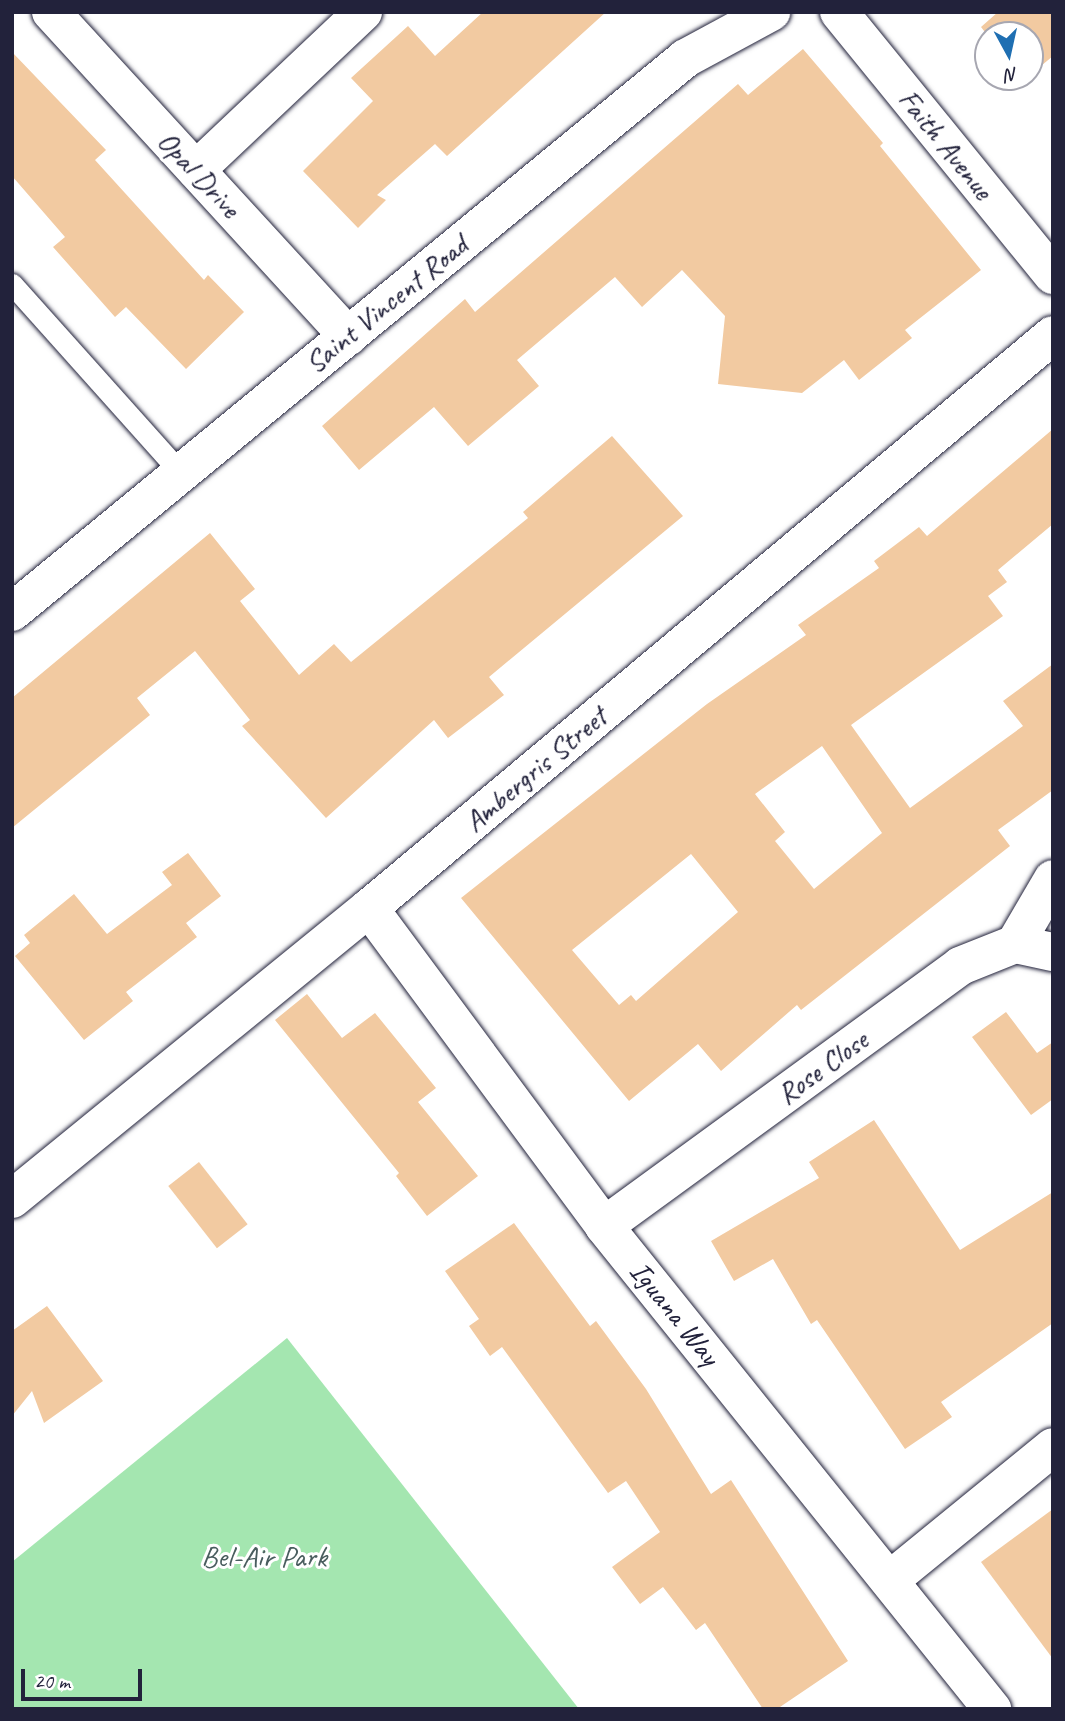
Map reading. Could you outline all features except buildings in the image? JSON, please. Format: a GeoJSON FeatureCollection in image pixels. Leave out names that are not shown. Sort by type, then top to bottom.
{"type":"FeatureCollection","features":[{"type":"Feature","properties":{"kind":"street","name":"Opal Drive"},"geometry":{"type":"LineString","coordinates":[[51,12],[348,336]]}},
{"type":"Feature","properties":{"kind":"street"},"geometry":{"type":"LineString","coordinates":[[195,170],[363,12]]}},
{"type":"Feature","properties":{"kind":"street","name":"Saint Vincent Road"},"geometry":{"type":"LineString","coordinates":[[12,612],[686,58],[771,12]]}},
{"type":"Feature","properties":{"kind":"street","name":"Faith Avenue"},"geometry":{"type":"LineString","coordinates":[[839,12],[1053,275]]}},
{"type":"Feature","properties":{"kind":"street","name":"Ambergris Street"},"geometry":{"type":"LineString","coordinates":[[12,1199],[369,908],[1053,335]]}},
{"type":"Feature","properties":{"kind":"street"},"geometry":{"type":"LineString","coordinates":[[1053,879],[1015,944],[1053,951]]}},
{"type":"Feature","properties":{"kind":"street","name":"Iguana Way"},"geometry":{"type":"LineString","coordinates":[[369,908],[604,1226],[992,1709]]}},
{"type":"Feature","properties":{"kind":"street","name":"Rose Close"},"geometry":{"type":"LineString","coordinates":[[604,1226],[960,967],[1015,944]]}},
{"type":"Feature","properties":{"kind":"street"},"geometry":{"type":"LineString","coordinates":[[891,1580],[1053,1447]]}},
{"type":"Feature","properties":{"kind":"lane"},"geometry":{"type":"LineString","coordinates":[[12,284],[181,473]]}},
{"type":"Feature","properties":{"kind":"green space","name":"Bel-Air Park"},"geometry":{"type":"Polygon","coordinates":[[[287,1338],[579,1709],[12,1709],[12,1562],[287,1338]]]}}]}
